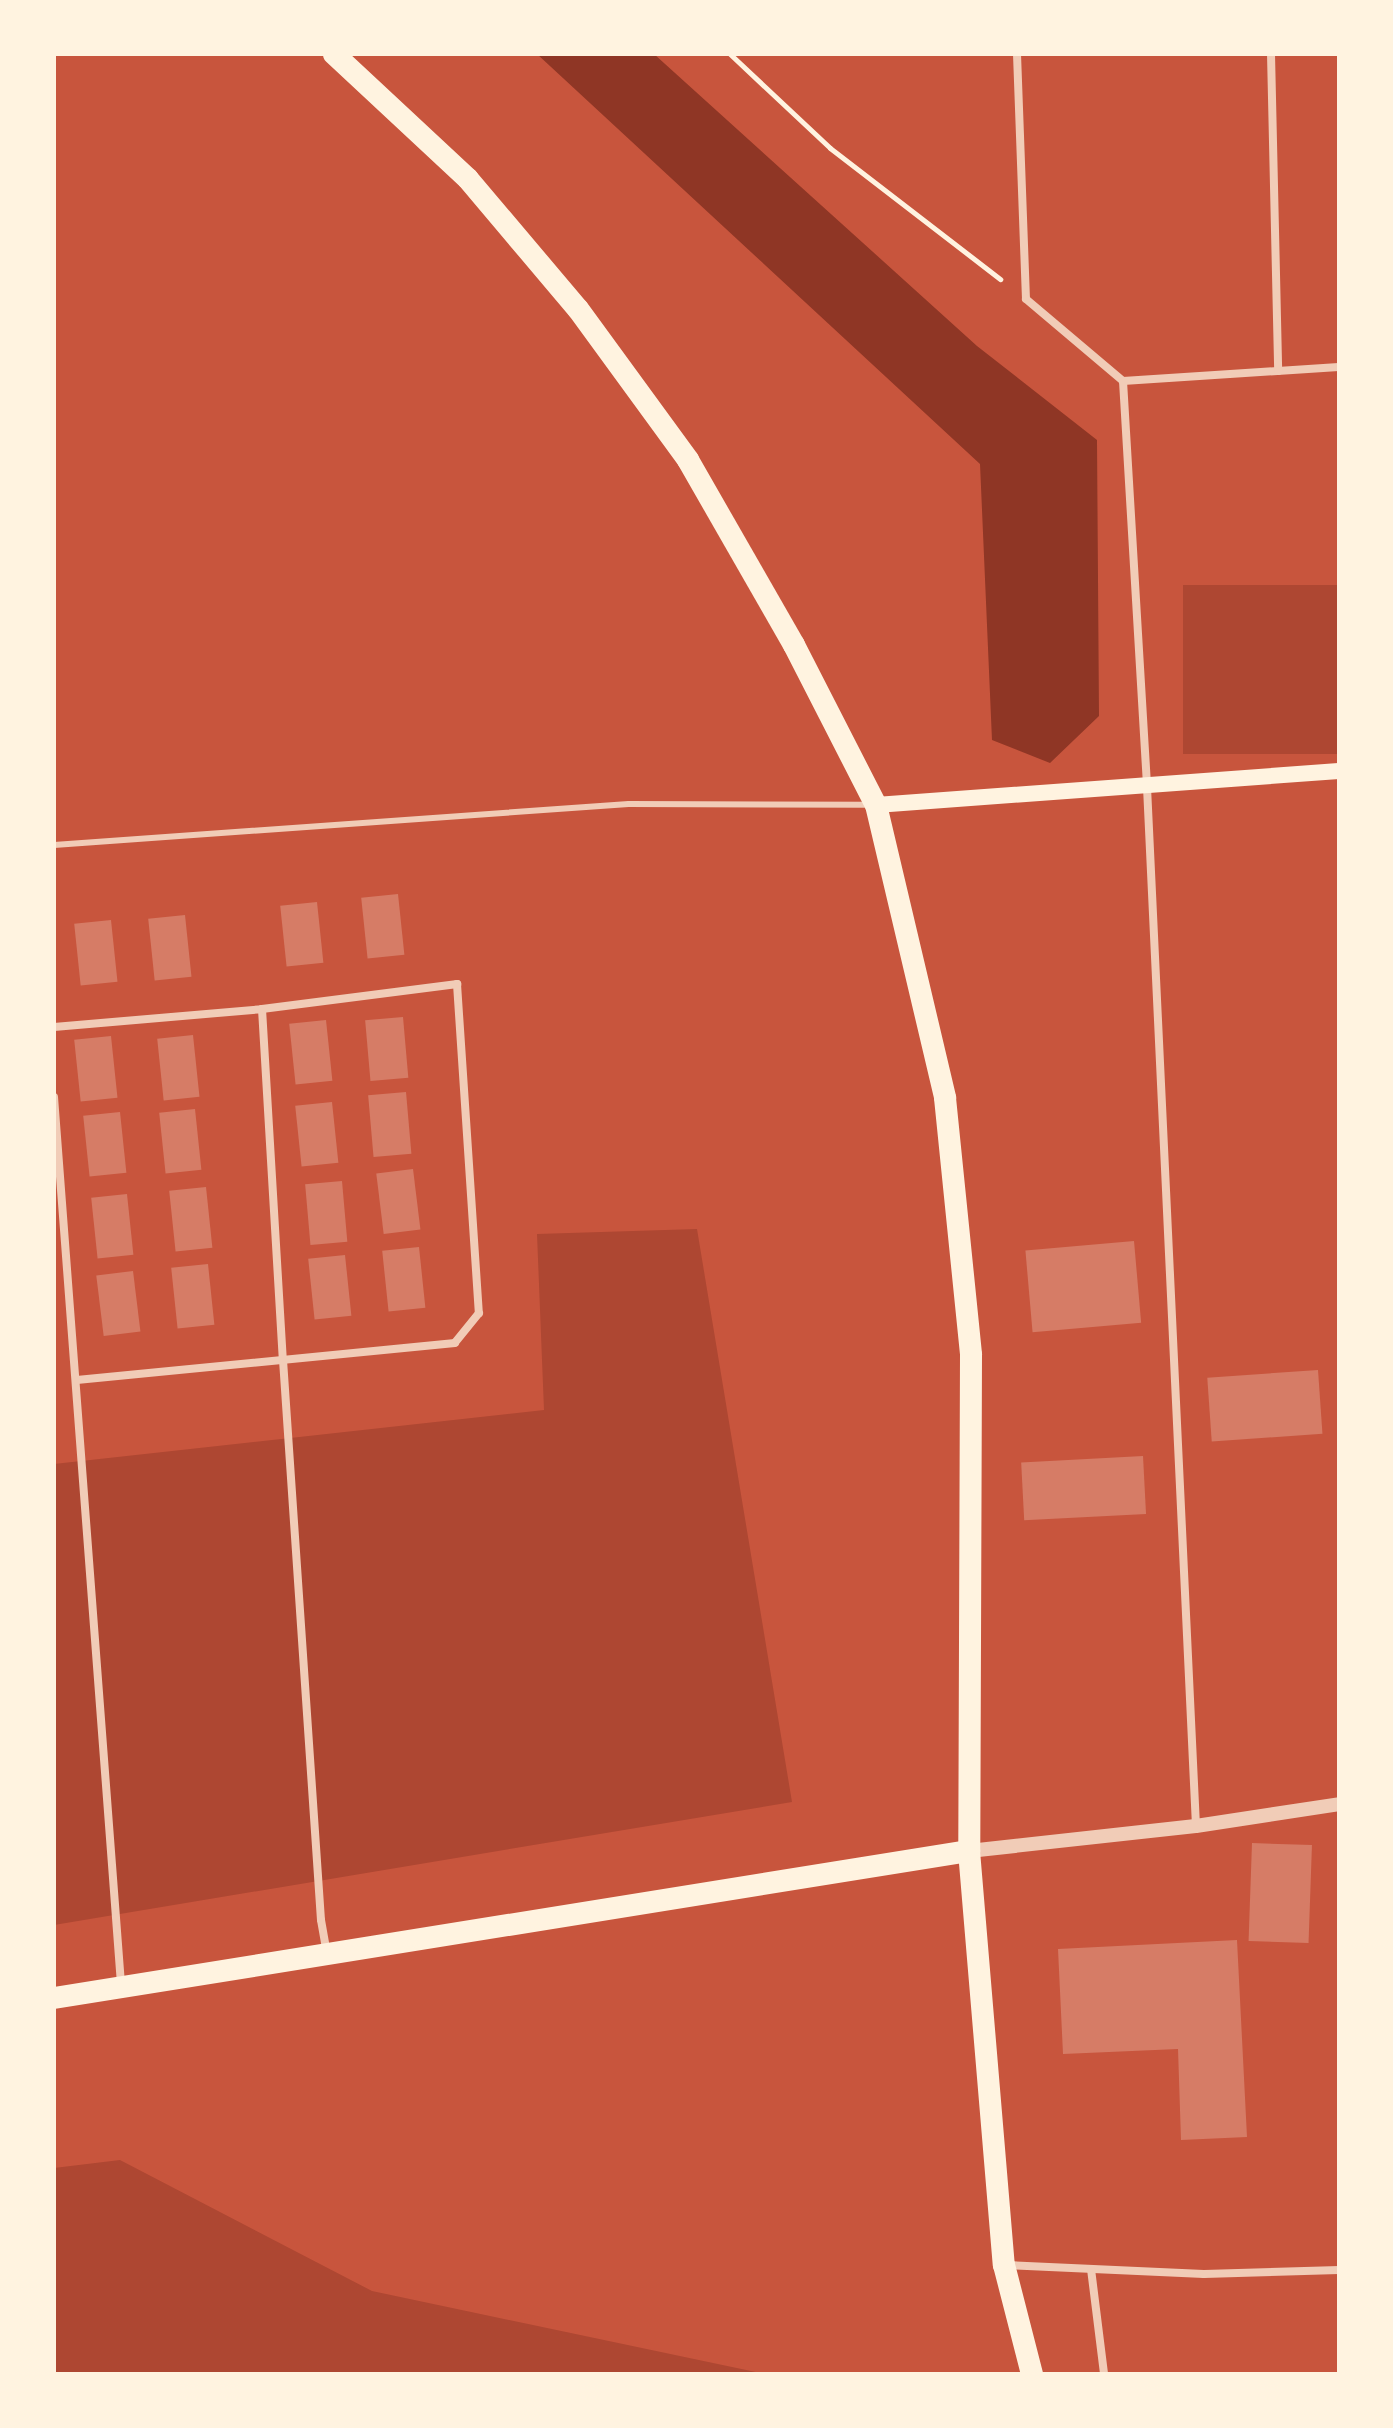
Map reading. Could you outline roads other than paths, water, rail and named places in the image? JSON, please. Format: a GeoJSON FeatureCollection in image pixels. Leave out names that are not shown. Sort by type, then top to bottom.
{"type":"FeatureCollection","features":[{"type":"Feature","properties":{"kind":"highway"},"geometry":{"type":"LineString","coordinates":[[334,54],[468,179],[578,309],[688,460],[794,645],[876,805],[945,1098],[971,1355],[969,1851],[1004,2265],[1032,2374]]}},
{"type":"Feature","properties":{"kind":"highway"},"geometry":{"type":"LineString","coordinates":[[54,1998],[969,1851]]}},
{"type":"Feature","properties":{"kind":"main road"},"geometry":{"type":"LineString","coordinates":[[876,805],[1339,771]]}},
{"type":"Feature","properties":{"kind":"street"},"geometry":{"type":"LineString","coordinates":[[1017,54],[1026,299],[1123,381],[1339,367]]}},
{"type":"Feature","properties":{"kind":"street"},"geometry":{"type":"LineString","coordinates":[[1271,54],[1278,371]]}},
{"type":"Feature","properties":{"kind":"street"},"geometry":{"type":"LineString","coordinates":[[1123,381],[1147,787],[1196,1826]]}},
{"type":"Feature","properties":{"kind":"street"},"geometry":{"type":"LineString","coordinates":[[54,1027],[262,1009],[457,984],[479,1313],[455,1343],[77,1380]]}},
{"type":"Feature","properties":{"kind":"street"},"geometry":{"type":"LineString","coordinates":[[262,1009],[321,1920],[327,1955]]}},
{"type":"Feature","properties":{"kind":"street"},"geometry":{"type":"LineString","coordinates":[[54,1097],[121,1988]]}},
{"type":"Feature","properties":{"kind":"street"},"geometry":{"type":"LineString","coordinates":[[969,1851],[1196,1826],[1339,1804]]}},
{"type":"Feature","properties":{"kind":"street"},"geometry":{"type":"LineString","coordinates":[[1004,2265],[1204,2274],[1339,2270]]}},
{"type":"Feature","properties":{"kind":"street"},"geometry":{"type":"LineString","coordinates":[[1091,2269],[1104,2374]]}},
{"type":"Feature","properties":{"kind":"lane"},"geometry":{"type":"LineString","coordinates":[[54,845],[629,804],[876,805]]}}]}
